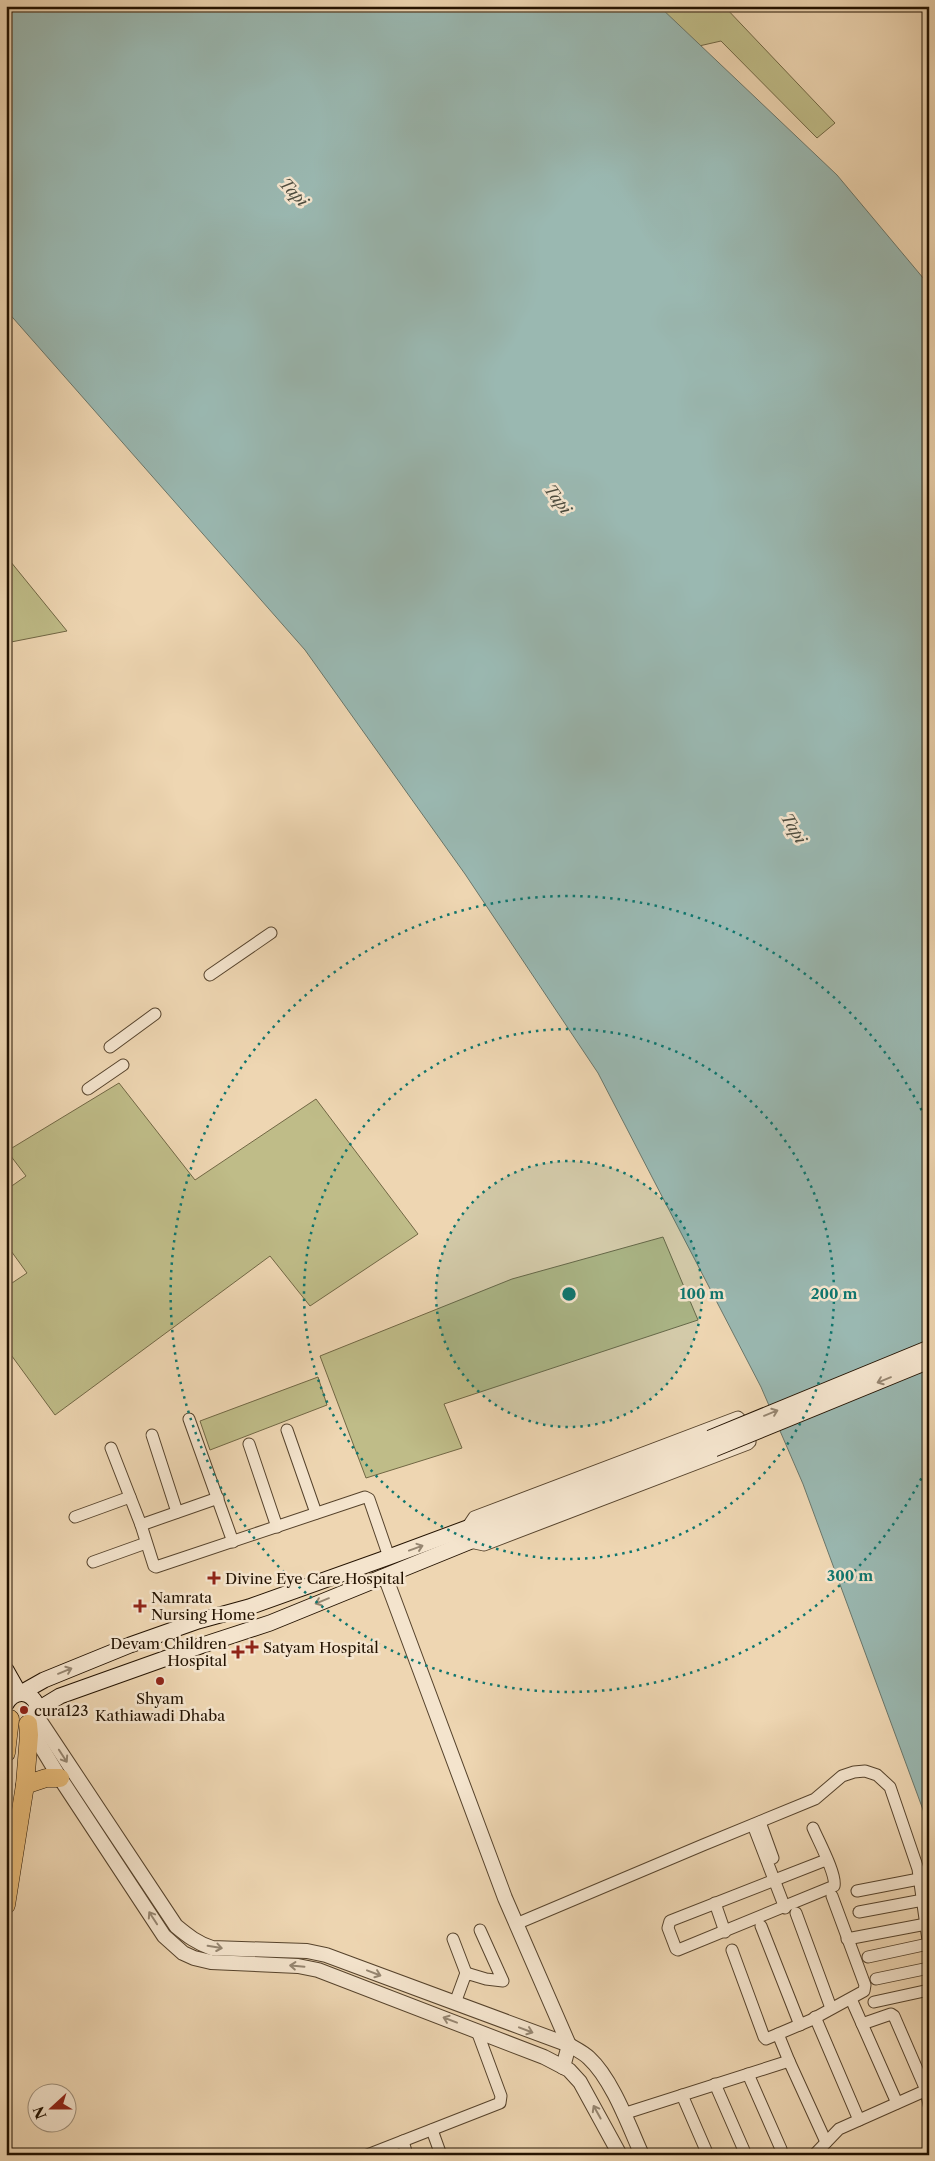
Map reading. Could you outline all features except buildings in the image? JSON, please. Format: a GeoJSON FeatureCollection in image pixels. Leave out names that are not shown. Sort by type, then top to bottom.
{"type":"FeatureCollection","features":[{"type":"Feature","properties":{"kind":"main road"},"geometry":{"type":"LineString","coordinates":[[712,1444],[929,1348]]}},
{"type":"Feature","properties":{"kind":"main road"},"geometry":{"type":"LineString","coordinates":[[6,1670],[11,1703],[19,1724],[32,1718],[60,1696],[270,1623],[385,1576],[468,1536],[929,1361]]}},
{"type":"Feature","properties":{"kind":"main road"},"geometry":{"type":"LineString","coordinates":[[6,1753],[11,1703],[44,1680],[128,1646],[198,1621],[249,1607],[384,1559],[468,1536]]}},
{"type":"Feature","properties":{"kind":"main road"},"geometry":{"type":"LineString","coordinates":[[384,1559],[385,1576]]}},
{"type":"Feature","properties":{"kind":"main road"},"geometry":{"type":"LineString","coordinates":[[6,1905],[25,1785],[29,1735],[37,1705],[31,1696],[11,1703]]}},
{"type":"Feature","properties":{"kind":"main road"},"geometry":{"type":"LineString","coordinates":[[25,1785],[46,1778],[60,1778]]}},
{"type":"Feature","properties":{"kind":"street"},"geometry":{"type":"LineString","coordinates":[[210,975],[271,933]]}},
{"type":"Feature","properties":{"kind":"street"},"geometry":{"type":"LineString","coordinates":[[110,1047],[155,1014]]}},
{"type":"Feature","properties":{"kind":"street"},"geometry":{"type":"LineString","coordinates":[[88,1089],[123,1065]]}},
{"type":"Feature","properties":{"kind":"street"},"geometry":{"type":"LineString","coordinates":[[738,1418],[741,1420],[750,1442],[484,1545],[468,1536],[474,1517],[738,1418]]}},
{"type":"Feature","properties":{"kind":"street"},"geometry":{"type":"LineString","coordinates":[[189,1419],[233,1542]]}},
{"type":"Feature","properties":{"kind":"street"},"geometry":{"type":"LineString","coordinates":[[287,1430],[316,1513]]}},
{"type":"Feature","properties":{"kind":"street"},"geometry":{"type":"LineString","coordinates":[[152,1435],[177,1512]]}},
{"type":"Feature","properties":{"kind":"street"},"geometry":{"type":"LineString","coordinates":[[249,1444],[277,1527]]}},
{"type":"Feature","properties":{"kind":"street"},"geometry":{"type":"LineString","coordinates":[[110,1448],[141,1526],[154,1566],[160,1567],[316,1513],[367,1498],[384,1559]]}},
{"type":"Feature","properties":{"kind":"street"},"geometry":{"type":"LineString","coordinates":[[75,1517],[130,1498]]}},
{"type":"Feature","properties":{"kind":"street"},"geometry":{"type":"LineString","coordinates":[[141,1526],[218,1498]]}},
{"type":"Feature","properties":{"kind":"street"},"geometry":{"type":"LineString","coordinates":[[93,1562],[146,1543]]}},
{"type":"Feature","properties":{"kind":"street"},"geometry":{"type":"LineString","coordinates":[[385,1576],[462,1786],[516,1924],[569,2045],[563,2067]]}},
{"type":"Feature","properties":{"kind":"street"},"geometry":{"type":"LineString","coordinates":[[32,1718],[37,1740],[60,1778],[164,1936],[183,1953],[211,1962],[308,1967],[544,2056],[563,2067],[580,2082],[620,2155]]}},
{"type":"Feature","properties":{"kind":"street"},"geometry":{"type":"LineString","coordinates":[[32,1718],[104,1818],[176,1926],[198,1943],[220,1949],[316,1952],[569,2045],[588,2057],[598,2068],[623,2114],[642,2155]]}},
{"type":"Feature","properties":{"kind":"street"},"geometry":{"type":"LineString","coordinates":[[516,1924],[703,1844],[815,1800],[842,1776],[865,1771],[877,1774],[890,1787],[920,1879],[929,1945],[868,1957]]}},
{"type":"Feature","properties":{"kind":"street"},"geometry":{"type":"LineString","coordinates":[[92,1826],[104,1818]]}},
{"type":"Feature","properties":{"kind":"street"},"geometry":{"type":"LineString","coordinates":[[756,1824],[785,1908]]}},
{"type":"Feature","properties":{"kind":"street"},"geometry":{"type":"LineString","coordinates":[[813,1828],[835,1881],[834,1886],[726,1932],[678,1950],[676,1949],[668,1923],[715,1903],[777,1882],[826,1860]]}},
{"type":"Feature","properties":{"kind":"street"},"geometry":{"type":"LineString","coordinates":[[857,1891],[920,1879]]}},
{"type":"Feature","properties":{"kind":"street"},"geometry":{"type":"LineString","coordinates":[[732,1950],[766,2039],[800,2025],[851,1999],[864,1991],[865,1985],[832,1896]]}},
{"type":"Feature","properties":{"kind":"street"},"geometry":{"type":"LineString","coordinates":[[859,1912],[923,1900]]}},
{"type":"Feature","properties":{"kind":"street"},"geometry":{"type":"LineString","coordinates":[[715,1903],[726,1932]]}},
{"type":"Feature","properties":{"kind":"street"},"geometry":{"type":"LineString","coordinates":[[796,1913],[832,2008]]}},
{"type":"Feature","properties":{"kind":"street"},"geometry":{"type":"LineString","coordinates":[[848,1939],[926,1924]]}},
{"type":"Feature","properties":{"kind":"street"},"geometry":{"type":"LineString","coordinates":[[761,1926],[800,2025]]}},
{"type":"Feature","properties":{"kind":"street"},"geometry":{"type":"LineString","coordinates":[[466,1973],[486,1979],[503,1980],[480,1930]]}},
{"type":"Feature","properties":{"kind":"street"},"geometry":{"type":"LineString","coordinates":[[453,1939],[466,1973],[454,2003]]}},
{"type":"Feature","properties":{"kind":"street"},"geometry":{"type":"LineString","coordinates":[[876,1979],[929,1968]]}},
{"type":"Feature","properties":{"kind":"street"},"geometry":{"type":"LineString","coordinates":[[874,2002],[929,1990]]}},
{"type":"Feature","properties":{"kind":"street"},"geometry":{"type":"LineString","coordinates":[[851,1999],[897,2103]]}},
{"type":"Feature","properties":{"kind":"street"},"geometry":{"type":"LineString","coordinates":[[862,2024],[891,2014],[894,2016],[927,2090],[929,2106]]}},
{"type":"Feature","properties":{"kind":"street"},"geometry":{"type":"LineString","coordinates":[[815,2017],[859,2120]]}},
{"type":"Feature","properties":{"kind":"street"},"geometry":{"type":"LineString","coordinates":[[367,2155],[500,2103],[502,2100],[477,2030]]}},
{"type":"Feature","properties":{"kind":"street"},"geometry":{"type":"LineString","coordinates":[[778,2034],[826,2142]]}},
{"type":"Feature","properties":{"kind":"street"},"geometry":{"type":"LineString","coordinates":[[623,2114],[789,2061]]}},
{"type":"Feature","properties":{"kind":"street"},"geometry":{"type":"LineString","coordinates":[[748,2074],[781,2149]]}},
{"type":"Feature","properties":{"kind":"street"},"geometry":{"type":"LineString","coordinates":[[715,2084],[746,2155]]}},
{"type":"Feature","properties":{"kind":"street"},"geometry":{"type":"LineString","coordinates":[[814,2155],[839,2129],[927,2090]]}},
{"type":"Feature","properties":{"kind":"street"},"geometry":{"type":"LineString","coordinates":[[682,2095],[708,2155]]}},
{"type":"Feature","properties":{"kind":"street"},"geometry":{"type":"LineString","coordinates":[[432,2130],[441,2155]]}},
{"type":"Feature","properties":{"kind":"street"},"geometry":{"type":"LineString","coordinates":[[403,2141],[407,2155]]}},
{"type":"Feature","properties":{"kind":"shaded area"},"geometry":{"type":"Polygon","coordinates":[[[658,6],[724,6],[835,123],[817,138],[721,41],[699,46],[658,6]]]}},
{"type":"Feature","properties":{"kind":"shaded area"},"geometry":{"type":"Polygon","coordinates":[[[6,556],[67,631],[6,643],[6,556]]]}},
{"type":"Feature","properties":{"kind":"shaded area"},"geometry":{"type":"Polygon","coordinates":[[[119,1083],[195,1180],[316,1099],[418,1234],[310,1306],[270,1256],[55,1415],[6,1348],[6,1287],[27,1273],[6,1244],[6,1190],[26,1176],[7,1151],[119,1083]]]}},
{"type":"Feature","properties":{"kind":"shaded area"},"geometry":{"type":"Polygon","coordinates":[[[663,1237],[698,1320],[444,1404],[462,1448],[366,1478],[320,1356],[512,1279],[663,1237]]]}},
{"type":"Feature","properties":{"kind":"shaded area"},"geometry":{"type":"Polygon","coordinates":[[[318,1377],[327,1405],[210,1450],[200,1421],[318,1377]]]}},
{"type":"Feature","properties":{"kind":"water","name":"Tapi"},"geometry":{"type":"Polygon","coordinates":[[[6,6],[659,6],[837,175],[929,285],[929,1826],[803,1484],[761,1387],[598,1073],[465,874],[305,650],[6,310],[6,6]]]}},
{"type":"Feature","properties":{"kind":"place","name":"Divine Eye Care Hospital"},"geometry":{"type":"Point","coordinates":[214,1578]}},
{"type":"Feature","properties":{"kind":"place","name":"Namrata Nursing Home"},"geometry":{"type":"Point","coordinates":[140,1606]}},
{"type":"Feature","properties":{"kind":"place","name":"Satyam Hospital"},"geometry":{"type":"Point","coordinates":[252,1647]}},
{"type":"Feature","properties":{"kind":"place","name":"Devam Children Hospital"},"geometry":{"type":"Point","coordinates":[238,1652]}},
{"type":"Feature","properties":{"kind":"place","name":"Shyam Kathiawadi Dhaba"},"geometry":{"type":"Point","coordinates":[160,1681]}},
{"type":"Feature","properties":{"kind":"place","name":"cura123"},"geometry":{"type":"Point","coordinates":[24,1710]}}]}
